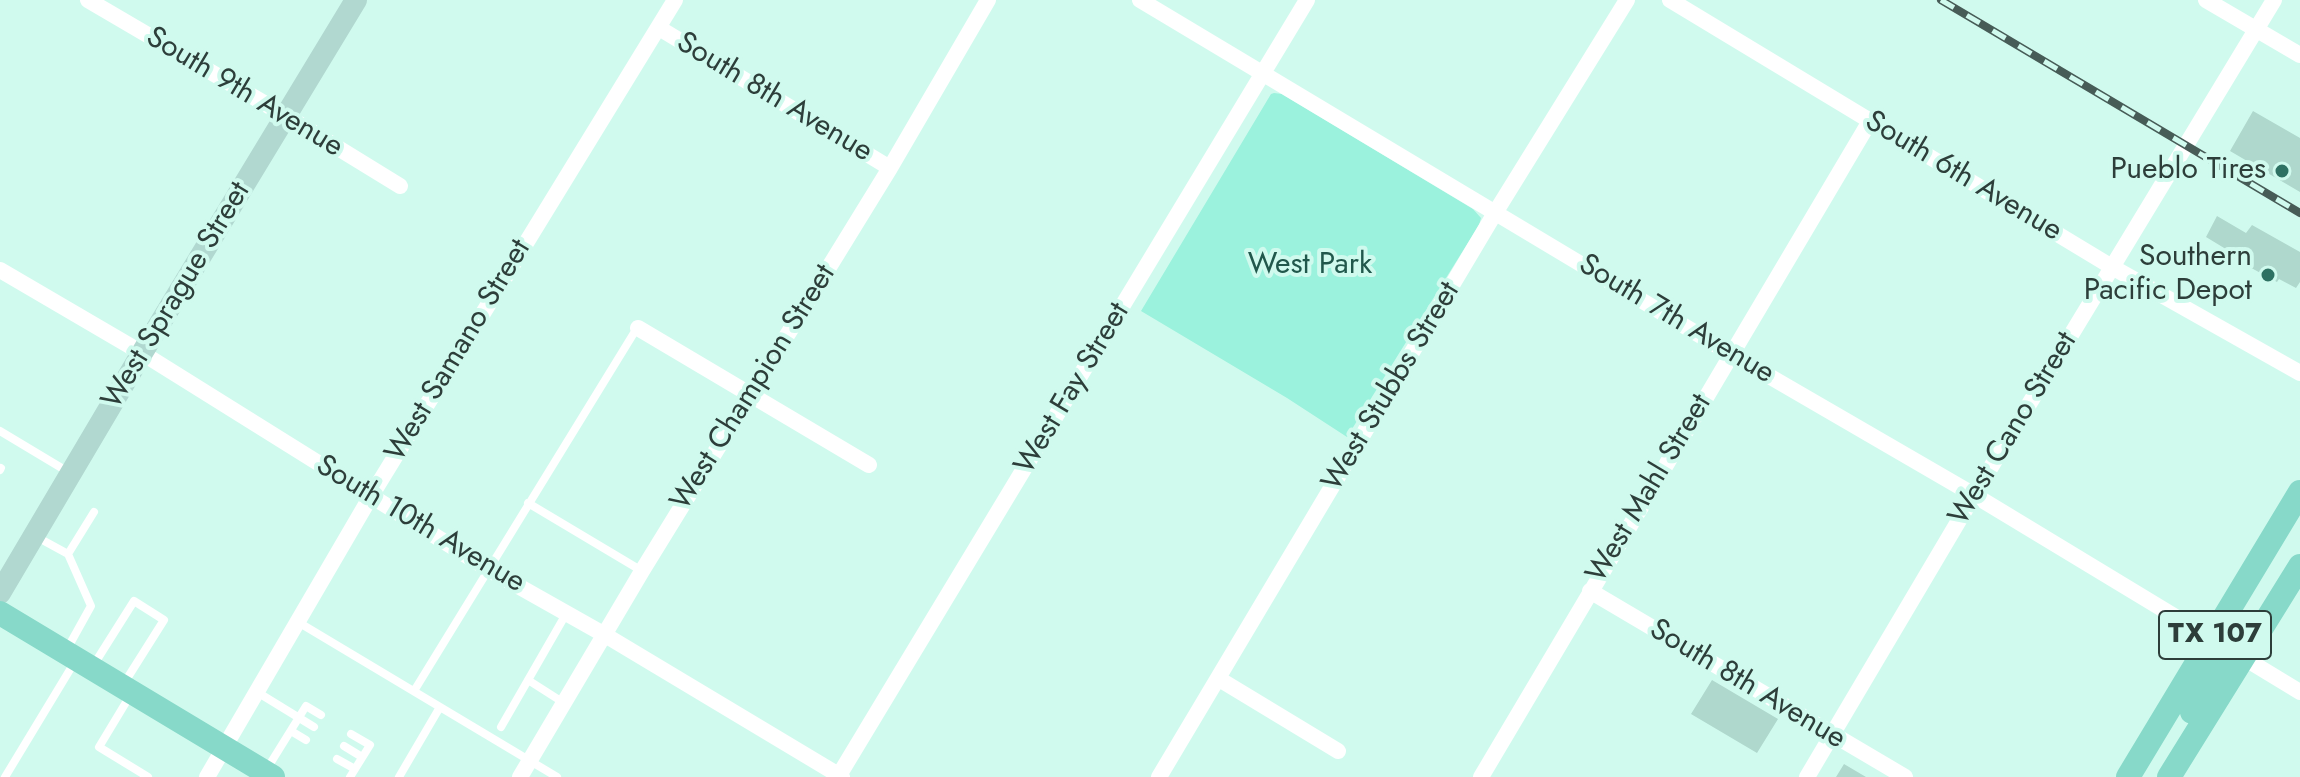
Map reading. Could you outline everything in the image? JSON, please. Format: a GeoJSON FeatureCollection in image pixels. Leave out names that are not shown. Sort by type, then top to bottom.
{"type":"FeatureCollection","features":[{"type":"Feature","properties":{"kind":"main road","name":"TX 107"},"geometry":{"type":"LineString","coordinates":[[2128,777],[2138,766],[2300,492]]}},
{"type":"Feature","properties":{"kind":"main road","name":"TX 107"},"geometry":{"type":"LineString","coordinates":[[2172,772],[2300,566]]}},
{"type":"Feature","properties":{"kind":"main road"},"geometry":{"type":"LineString","coordinates":[[0,613],[269,775]]}},
{"type":"Feature","properties":{"kind":"main road"},"geometry":{"type":"LineString","coordinates":[[2172,772],[2182,730],[2222,655],[2222,647],[2212,639]]}},
{"type":"Feature","properties":{"kind":"street","name":"South 9th Avenue"},"geometry":{"type":"LineString","coordinates":[[88,0],[400,186]]}},
{"type":"Feature","properties":{"kind":"street","name":"West Sprague Street"},"geometry":{"type":"LineString","coordinates":[[0,593],[356,0]]}},
{"type":"Feature","properties":{"kind":"street","name":"West Samano Street"},"geometry":{"type":"LineString","coordinates":[[207,777],[371,496],[675,0]]}},
{"type":"Feature","properties":{"kind":"street","name":"West Champion Street"},"geometry":{"type":"LineString","coordinates":[[520,777],[642,571],[890,168],[988,0]]}},
{"type":"Feature","properties":{"kind":"street","name":"South 7th Avenue"},"geometry":{"type":"LineString","coordinates":[[1140,0],[2212,639]]}},
{"type":"Feature","properties":{"kind":"street","name":"West Fay Street"},"geometry":{"type":"LineString","coordinates":[[840,776],[1307,0]]}},
{"type":"Feature","properties":{"kind":"street","name":"West Stubbs Street"},"geometry":{"type":"LineString","coordinates":[[1159,777],[1495,213],[1627,0]]}},
{"type":"Feature","properties":{"kind":"street","name":"South 6th Avenue"},"geometry":{"type":"LineString","coordinates":[[1670,0],[2112,267],[2300,373]]}},
{"type":"Feature","properties":{"kind":"street"},"geometry":{"type":"LineString","coordinates":[[2206,0],[2300,55]]}},
{"type":"Feature","properties":{"kind":"street","name":"West Cano Street"},"geometry":{"type":"LineString","coordinates":[[1807,777],[2274,0]]}},
{"type":"Feature","properties":{"kind":"street","name":"South 8th Avenue"},"geometry":{"type":"LineString","coordinates":[[659,28],[890,168]]}},
{"type":"Feature","properties":{"kind":"street","name":"West Mahl Street"},"geometry":{"type":"LineString","coordinates":[[1481,777],[1870,121]]}},
{"type":"Feature","properties":{"kind":"street","name":"South 10th Avenue"},"geometry":{"type":"LineString","coordinates":[[0,270],[142,353],[488,569],[605,635],[840,776]]}},
{"type":"Feature","properties":{"kind":"street"},"geometry":{"type":"LineString","coordinates":[[638,328],[869,465]]}},
{"type":"Feature","properties":{"kind":"street","name":"South 8th Avenue"},"geometry":{"type":"LineString","coordinates":[[1590,591],[1905,777]]}},
{"type":"Feature","properties":{"kind":"street"},"geometry":{"type":"LineString","coordinates":[[2244,658],[2300,692]]}},
{"type":"Feature","properties":{"kind":"street"},"geometry":{"type":"LineString","coordinates":[[1219,679],[1338,751]]}},
{"type":"Feature","properties":{"kind":"lane"},"geometry":{"type":"LineString","coordinates":[[414,691],[638,328]]}},
{"type":"Feature","properties":{"kind":"lane"},"geometry":{"type":"LineString","coordinates":[[0,431],[71,474]]}},
{"type":"Feature","properties":{"kind":"lane"},"geometry":{"type":"LineString","coordinates":[[528,503],[642,571]]}},
{"type":"Feature","properties":{"kind":"lane"},"geometry":{"type":"LineString","coordinates":[[68,554],[94,512]]}},
{"type":"Feature","properties":{"kind":"lane"},"geometry":{"type":"LineString","coordinates":[[34,536],[68,554],[91,606],[78,659]]}},
{"type":"Feature","properties":{"kind":"lane"},"geometry":{"type":"LineString","coordinates":[[5,777],[78,659],[134,601],[164,620],[99,747],[148,777]]}},
{"type":"Feature","properties":{"kind":"lane"},"geometry":{"type":"LineString","coordinates":[[501,727],[566,613]]}},
{"type":"Feature","properties":{"kind":"lane"},"geometry":{"type":"LineString","coordinates":[[298,622],[557,777]]}},
{"type":"Feature","properties":{"kind":"lane"},"geometry":{"type":"LineString","coordinates":[[528,680],[565,703]]}},
{"type":"Feature","properties":{"kind":"lane"},"geometry":{"type":"LineString","coordinates":[[257,692],[314,727]]}},
{"type":"Feature","properties":{"kind":"lane"},"geometry":{"type":"LineString","coordinates":[[269,775],[306,706],[321,715]]}},
{"type":"Feature","properties":{"kind":"lane"},"geometry":{"type":"LineString","coordinates":[[399,777],[440,707]]}},
{"type":"Feature","properties":{"kind":"lane"},"geometry":{"type":"LineString","coordinates":[[291,731],[306,740]]}},
{"type":"Feature","properties":{"kind":"lane"},"geometry":{"type":"LineString","coordinates":[[337,759],[352,773],[370,745],[351,734]]}},
{"type":"Feature","properties":{"kind":"lane"},"geometry":{"type":"LineString","coordinates":[[415,737],[425,734]]}},
{"type":"Feature","properties":{"kind":"lane"},"geometry":{"type":"LineString","coordinates":[[344,746],[362,757]]}},
{"type":"Feature","properties":{"kind":"lane"},"geometry":{"type":"LineString","coordinates":[[404,755],[406,766]]}},
{"type":"Feature","properties":{"kind":"green space","name":"West Park"},"geometry":{"type":"Polygon","coordinates":[[[1274,93],[1282,94],[1473,209],[1481,218],[1347,437],[1141,311],[1274,93]]]}},
{"type":"Feature","properties":{"kind":"building","name":"Pueblo Tires"},"geometry":{"type":"Polygon","coordinates":[[[2253,111],[2300,138],[2300,192],[2230,151],[2253,111]]]}},
{"type":"Feature","properties":{"kind":"building"},"geometry":{"type":"Polygon","coordinates":[[[2217,216],[2246,233],[2252,225],[2300,252],[2300,282],[2296,288],[2279,279],[2277,282],[2233,258],[2234,254],[2206,237],[2217,216]]]}},
{"type":"Feature","properties":{"kind":"building"},"geometry":{"type":"Polygon","coordinates":[[[1712,680],[1778,719],[1757,753],[1691,714],[1712,680]]]}},
{"type":"Feature","properties":{"kind":"building"},"geometry":{"type":"Polygon","coordinates":[[[1844,764],[1866,777],[1836,777],[1844,764]]]}},
{"type":"Feature","properties":{"kind":"railway"},"geometry":{"type":"LineString","coordinates":[[1941,0],[2300,213]]}},
{"type":"Feature","properties":{"kind":"place","name":"Pueblo Tires"},"geometry":{"type":"Point","coordinates":[2282,171]}},
{"type":"Feature","properties":{"kind":"place","name":"Southern Pacific Depot"},"geometry":{"type":"Point","coordinates":[2268,275]}}]}
